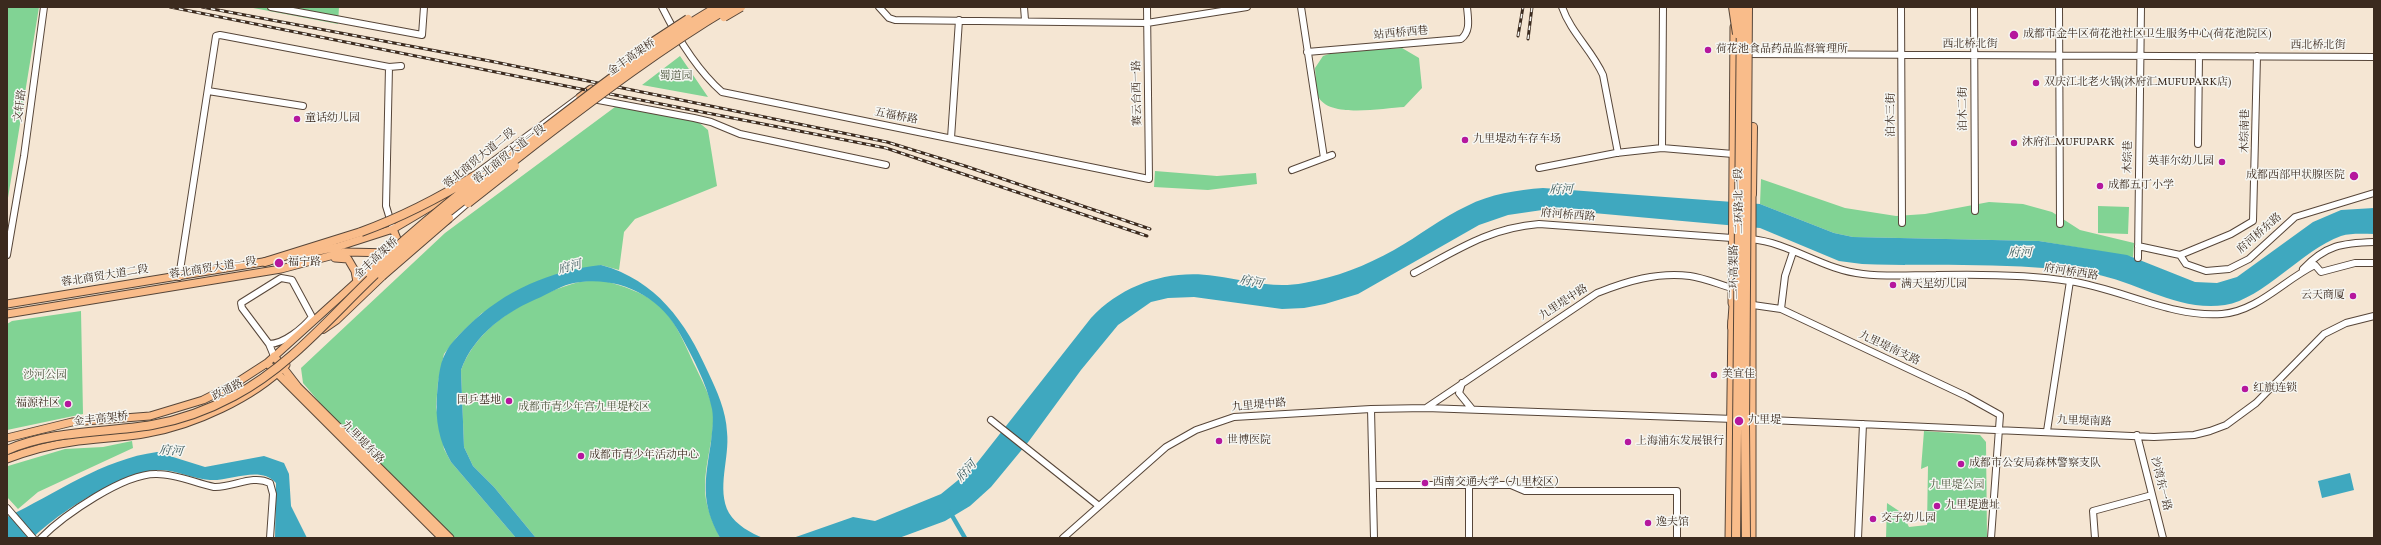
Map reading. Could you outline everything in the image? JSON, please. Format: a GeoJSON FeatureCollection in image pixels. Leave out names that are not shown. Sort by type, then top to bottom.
{"type":"FeatureCollection","features":[{"type":"Feature","properties":{"kind":"highway"},"geometry":{"type":"LineString","coordinates":[[624,67],[631,57],[656,38],[707,7]]}},
{"type":"Feature","properties":{"kind":"highway","name":"金丰高架桥"},"geometry":{"type":"LineString","coordinates":[[7,445],[46,434],[149,422],[170,417],[211,403],[246,385],[288,350],[410,234],[473,182],[529,141],[624,67],[717,7]]}},
{"type":"Feature","properties":{"kind":"highway","name":"金丰高架桥"},"geometry":{"type":"LineString","coordinates":[[7,450],[30,442],[55,436],[139,427],[182,418],[216,405],[255,384],[297,349],[392,258],[432,225],[602,96],[624,77],[730,7]]}},
{"type":"Feature","properties":{"kind":"highway"},"geometry":{"type":"LineString","coordinates":[[624,77],[741,7]]}},
{"type":"Feature","properties":{"kind":"highway"},"geometry":{"type":"LineString","coordinates":[[1732,326],[1735,266],[1738,90],[1741,61],[1734,7]]}},
{"type":"Feature","properties":{"kind":"highway","name":"二环高架路"},"geometry":{"type":"LineString","coordinates":[[1736,538],[1741,7]]}},
{"type":"Feature","properties":{"kind":"highway"},"geometry":{"type":"LineString","coordinates":[[1751,7],[1753,127],[1752,196]]}},
{"type":"Feature","properties":{"kind":"highway","name":"二环高架路"},"geometry":{"type":"LineString","coordinates":[[1746,538],[1745,418],[1751,7]]}},
{"type":"Feature","properties":{"kind":"highway"},"geometry":{"type":"LineString","coordinates":[[316,334],[336,320],[382,276],[438,227],[569,125],[602,96]]}},
{"type":"Feature","properties":{"kind":"highway"},"geometry":{"type":"LineString","coordinates":[[265,262],[394,220],[432,201],[529,141]]}},
{"type":"Feature","properties":{"kind":"main road"},"geometry":{"type":"LineString","coordinates":[[605,79],[673,28],[714,7]]}},
{"type":"Feature","properties":{"kind":"main road"},"geometry":{"type":"LineString","coordinates":[[681,39],[734,7]]}},
{"type":"Feature","properties":{"kind":"main road","name":"二环路北一段"},"geometry":{"type":"LineString","coordinates":[[1729,538],[1734,7]]}},
{"type":"Feature","properties":{"kind":"main road","name":"二环路北一段"},"geometry":{"type":"LineString","coordinates":[[1751,7],[1751,238],[1753,305],[1751,419],[1752,538]]}},
{"type":"Feature","properties":{"kind":"main road"},"geometry":{"type":"LineString","coordinates":[[580,97],[596,86]]}},
{"type":"Feature","properties":{"kind":"main road","name":"蓉北商贸大道二段"},"geometry":{"type":"LineString","coordinates":[[7,304],[179,277],[265,262],[337,247],[393,229],[452,194]]}},
{"type":"Feature","properties":{"kind":"main road"},"geometry":{"type":"LineString","coordinates":[[393,229],[402,253]]}},
{"type":"Feature","properties":{"kind":"main road","name":"政通路"},"geometry":{"type":"LineString","coordinates":[[7,438],[52,426],[135,418],[181,408],[233,385],[267,362],[398,244]]}},
{"type":"Feature","properties":{"kind":"main road","name":"蓉北商贸大道一段"},"geometry":{"type":"LineString","coordinates":[[7,314],[281,269],[345,252],[402,253]]}},
{"type":"Feature","properties":{"kind":"main road","name":"政通路"},"geometry":{"type":"LineString","coordinates":[[7,459],[73,441],[146,434],[174,428],[234,401],[284,367],[316,334],[402,253]]}},
{"type":"Feature","properties":{"kind":"main road"},"geometry":{"type":"LineString","coordinates":[[319,259],[345,257],[348,259],[355,271],[357,282]]}},
{"type":"Feature","properties":{"kind":"main road"},"geometry":{"type":"LineString","coordinates":[[274,356],[298,387],[450,538]]}},
{"type":"Feature","properties":{"kind":"main road","name":"九里堤东路"},"geometry":{"type":"LineString","coordinates":[[267,362],[442,538]]}},
{"type":"Feature","properties":{"kind":"street","name":"文轩路"},"geometry":{"type":"LineString","coordinates":[[7,255],[24,156],[44,7]]}},
{"type":"Feature","properties":{"kind":"street"},"geometry":{"type":"LineString","coordinates":[[271,7],[422,35],[424,7]]}},
{"type":"Feature","properties":{"kind":"street","name":"五福桥路"},"geometry":{"type":"LineString","coordinates":[[662,7],[673,28],[710,82],[722,92],[1149,179]]}},
{"type":"Feature","properties":{"kind":"street"},"geometry":{"type":"LineString","coordinates":[[879,7],[889,18],[895,20],[1026,20],[1147,23],[1246,7]]}},
{"type":"Feature","properties":{"kind":"street"},"geometry":{"type":"LineString","coordinates":[[1024,7],[1026,20]]}},
{"type":"Feature","properties":{"kind":"street","name":"赛云台西一路"},"geometry":{"type":"LineString","coordinates":[[1147,7],[1149,179]]}},
{"type":"Feature","properties":{"kind":"street"},"geometry":{"type":"LineString","coordinates":[[1301,7],[1324,158]]}},
{"type":"Feature","properties":{"kind":"street","name":"站西桥西巷"},"geometry":{"type":"LineString","coordinates":[[1307,52],[1461,39],[1466,35],[1468,28],[1467,7]]}},
{"type":"Feature","properties":{"kind":"street"},"geometry":{"type":"LineString","coordinates":[[1562,7],[1572,30],[1598,63],[1603,75],[1618,153]]}},
{"type":"Feature","properties":{"kind":"street"},"geometry":{"type":"LineString","coordinates":[[1662,148],[1663,7]]}},
{"type":"Feature","properties":{"kind":"street","name":"泊木三街"},"geometry":{"type":"LineString","coordinates":[[1901,7],[1902,223]]}},
{"type":"Feature","properties":{"kind":"street","name":"泊木二街"},"geometry":{"type":"LineString","coordinates":[[1974,7],[1975,211]]}},
{"type":"Feature","properties":{"kind":"street"},"geometry":{"type":"LineString","coordinates":[[2059,7],[2060,224]]}},
{"type":"Feature","properties":{"kind":"street","name":"木综巷"},"geometry":{"type":"LineString","coordinates":[[2138,258],[2141,7]]}},
{"type":"Feature","properties":{"kind":"street"},"geometry":{"type":"LineString","coordinates":[[951,138],[959,20]]}},
{"type":"Feature","properties":{"kind":"street"},"geometry":{"type":"LineString","coordinates":[[179,277],[216,36],[220,35],[389,67],[401,66]]}},
{"type":"Feature","properties":{"kind":"street"},"geometry":{"type":"LineString","coordinates":[[619,85],[681,39]]}},
{"type":"Feature","properties":{"kind":"street","name":"西北桥北街"},"geometry":{"type":"LineString","coordinates":[[1734,54],[2374,57]]}},
{"type":"Feature","properties":{"kind":"street"},"geometry":{"type":"LineString","coordinates":[[2198,144],[2199,56]]}},
{"type":"Feature","properties":{"kind":"street","name":"木综南巷"},"geometry":{"type":"LineString","coordinates":[[2180,255],[2231,234],[2253,221],[2257,56]]}},
{"type":"Feature","properties":{"kind":"street"},"geometry":{"type":"LineString","coordinates":[[389,67],[386,206],[393,229]]}},
{"type":"Feature","properties":{"kind":"street"},"geometry":{"type":"LineString","coordinates":[[208,91],[303,106]]}},
{"type":"Feature","properties":{"kind":"street"},"geometry":{"type":"LineString","coordinates":[[580,97],[602,96],[711,122],[740,134],[886,165]]}},
{"type":"Feature","properties":{"kind":"street","name":"蓉北商贸大道一段"},"geometry":{"type":"LineString","coordinates":[[402,253],[431,235],[496,178],[602,96]]}},
{"type":"Feature","properties":{"kind":"street","name":"蓉北商贸大道二段"},"geometry":{"type":"LineString","coordinates":[[398,244],[418,229],[452,194],[507,149],[580,97]]}},
{"type":"Feature","properties":{"kind":"street"},"geometry":{"type":"LineString","coordinates":[[1539,168],[1618,153],[1662,148],[1733,154]]}},
{"type":"Feature","properties":{"kind":"street"},"geometry":{"type":"LineString","coordinates":[[1292,170],[1332,155]]}},
{"type":"Feature","properties":{"kind":"street","name":"府河桥东路"},"geometry":{"type":"LineString","coordinates":[[2138,246],[2180,255],[2186,264],[2206,271],[2229,269],[2249,259],[2295,217],[2374,193]]}},
{"type":"Feature","properties":{"kind":"street","name":"府河桥西路"},"geometry":{"type":"LineString","coordinates":[[1414,273],[1484,236],[1514,226],[1538,224],[1732,236]]}},
{"type":"Feature","properties":{"kind":"street","name":"府河桥西路"},"geometry":{"type":"LineString","coordinates":[[1751,238],[1776,244],[1840,270],[1863,274],[2004,276],[2070,281],[2117,292],[2186,313],[2223,314],[2238,311],[2266,297],[2301,272],[2315,265],[2321,272],[2355,263],[2374,263]]}},
{"type":"Feature","properties":{"kind":"street"},"geometry":{"type":"LineString","coordinates":[[2301,272],[2315,257],[2343,243],[2374,242]]}},
{"type":"Feature","properties":{"kind":"street"},"geometry":{"type":"LineString","coordinates":[[1780,309],[1785,276],[1793,252]]}},
{"type":"Feature","properties":{"kind":"street"},"geometry":{"type":"LineString","coordinates":[[281,269],[284,278]]}},
{"type":"Feature","properties":{"kind":"street","name":"九里堤中路"},"geometry":{"type":"LineString","coordinates":[[1426,408],[1464,380],[1597,293],[1628,280],[1668,276],[1691,276],[1732,288]]}},
{"type":"Feature","properties":{"kind":"street"},"geometry":{"type":"LineString","coordinates":[[269,344],[277,343],[306,324],[312,317],[292,280],[284,278],[246,298],[242,303],[242,308],[269,344],[274,356]]}},
{"type":"Feature","properties":{"kind":"street"},"geometry":{"type":"LineString","coordinates":[[2047,431],[2070,281]]}},
{"type":"Feature","properties":{"kind":"street","name":"九里堤南支路"},"geometry":{"type":"LineString","coordinates":[[1753,305],[1780,309],[1966,396],[2000,415],[1999,430]]}},
{"type":"Feature","properties":{"kind":"street","name":"九里堤南路"},"geometry":{"type":"LineString","coordinates":[[1751,419],[2173,437],[2194,435],[2210,432],[2226,425],[2256,403],[2324,334],[2346,323],[2374,316]]}},
{"type":"Feature","properties":{"kind":"street"},"geometry":{"type":"LineString","coordinates":[[1464,380],[1459,388],[1459,393],[1472,409]]}},
{"type":"Feature","properties":{"kind":"street","name":"九里堤中路"},"geometry":{"type":"LineString","coordinates":[[1063,538],[1166,447],[1182,437],[1209,425],[1250,415],[1426,408],[1730,420],[1751,419]]}},
{"type":"Feature","properties":{"kind":"street"},"geometry":{"type":"LineString","coordinates":[[1371,409],[1374,538]]}},
{"type":"Feature","properties":{"kind":"street"},"geometry":{"type":"LineString","coordinates":[[992,421],[1032,455],[1099,506]]}},
{"type":"Feature","properties":{"kind":"street"},"geometry":{"type":"LineString","coordinates":[[1858,538],[1863,424]]}},
{"type":"Feature","properties":{"kind":"street"},"geometry":{"type":"LineString","coordinates":[[1991,538],[1999,430]]}},
{"type":"Feature","properties":{"kind":"street","name":"沙湾东一路"},"geometry":{"type":"LineString","coordinates":[[2137,435],[2163,538]]}},
{"type":"Feature","properties":{"kind":"street"},"geometry":{"type":"LineString","coordinates":[[41,538],[87,502],[139,476],[159,474],[214,487],[222,487],[256,480],[270,483],[273,494],[270,538]]}},
{"type":"Feature","properties":{"kind":"street"},"geometry":{"type":"LineString","coordinates":[[1373,485],[1511,485],[1525,491],[1677,491],[1677,538]]}},
{"type":"Feature","properties":{"kind":"street"},"geometry":{"type":"LineString","coordinates":[[1469,486],[1469,538]]}},
{"type":"Feature","properties":{"kind":"street"},"geometry":{"type":"LineString","coordinates":[[2096,538],[2094,511],[2152,495]]}},
{"type":"Feature","properties":{"kind":"street"},"geometry":{"type":"LineString","coordinates":[[7,508],[33,538]]}},
{"type":"Feature","properties":{"kind":"green space"},"geometry":{"type":"Polygon","coordinates":[[[7,7],[39,7],[7,204],[7,7]]]}},
{"type":"Feature","properties":{"kind":"green space"},"geometry":{"type":"Polygon","coordinates":[[[248,7],[339,7],[338,24],[248,7]]]}},
{"type":"Feature","properties":{"kind":"green space"},"geometry":{"type":"Polygon","coordinates":[[[1402,48],[1419,58],[1422,88],[1404,107],[1370,110],[1344,110],[1333,108],[1324,103],[1318,96],[1315,68],[1323,56],[1335,52],[1402,48]]]}},
{"type":"Feature","properties":{"kind":"green space","name":"蜀道园"},"geometry":{"type":"Polygon","coordinates":[[[680,56],[708,97],[642,85],[680,56]]]}},
{"type":"Feature","properties":{"kind":"green space"},"geometry":{"type":"Polygon","coordinates":[[[615,107],[629,107],[696,120],[708,130],[717,186],[635,219],[624,232],[619,270],[601,265],[482,313],[457,337],[444,354],[438,382],[436,407],[444,449],[451,462],[516,538],[453,538],[326,410],[303,383],[301,368],[445,233],[615,107]]]}},
{"type":"Feature","properties":{"kind":"green space"},"geometry":{"type":"Polygon","coordinates":[[[1155,171],[1217,176],[1256,173],[1257,184],[1208,190],[1154,187],[1155,171]]]}},
{"type":"Feature","properties":{"kind":"green space"},"geometry":{"type":"Polygon","coordinates":[[[1761,179],[1845,208],[1896,216],[1925,214],[1989,202],[2023,204],[2052,212],[2080,230],[2134,243],[2133,257],[2039,241],[1853,237],[1834,233],[1760,204],[1761,179]]]}},
{"type":"Feature","properties":{"kind":"green space"},"geometry":{"type":"Polygon","coordinates":[[[2098,206],[2129,207],[2128,234],[2098,233],[2098,206]]]}},
{"type":"Feature","properties":{"kind":"green space","name":"成都市青少年宫九里堤校区"},"geometry":{"type":"Polygon","coordinates":[[[605,281],[641,294],[654,301],[664,310],[680,334],[706,389],[713,411],[713,430],[705,477],[705,492],[710,513],[720,538],[536,538],[494,487],[473,466],[464,447],[461,370],[479,339],[506,315],[538,297],[580,282],[605,281]]]}},
{"type":"Feature","properties":{"kind":"green space","name":"沙河公园"},"geometry":{"type":"Polygon","coordinates":[[[81,311],[83,414],[7,430],[7,324],[12,321],[81,311]]]}},
{"type":"Feature","properties":{"kind":"green space","name":"九里堤公园"},"geometry":{"type":"Polygon","coordinates":[[[1924,431],[1980,435],[1986,442],[1987,538],[1886,538],[1887,503],[1902,513],[1909,527],[1927,525],[1928,466],[1921,469],[1924,431]]]}},
{"type":"Feature","properties":{"kind":"green space"},"geometry":{"type":"Polygon","coordinates":[[[132,441],[133,448],[38,492],[18,509],[7,497],[8,466],[65,449],[103,447],[132,441]]]}},
{"type":"Feature","properties":{"kind":"water","name":"府河"},"geometry":{"type":"Polygon","coordinates":[[[1543,188],[1760,204],[1834,233],[1853,237],[2039,241],[2127,255],[2195,282],[2217,283],[2237,277],[2313,222],[2341,210],[2374,208],[2374,234],[2353,234],[2341,236],[2312,252],[2254,294],[2239,301],[2225,305],[2208,306],[2174,300],[2110,278],[2065,270],[2036,267],[1978,265],[1862,264],[1839,261],[1760,228],[1549,209],[1508,215],[1479,225],[1358,294],[1325,304],[1304,308],[1282,309],[1194,297],[1168,298],[1151,302],[1118,325],[1081,370],[1029,441],[991,487],[970,506],[945,521],[899,538],[793,538],[853,517],[875,521],[941,494],[973,468],[1091,318],[1117,296],[1132,288],[1164,277],[1198,274],[1281,285],[1292,285],[1316,281],[1361,266],[1383,256],[1448,216],[1485,198],[1504,193],[1543,188]]]}},
{"type":"Feature","properties":{"kind":"water"},"geometry":{"type":"Polygon","coordinates":[[[601,265],[638,281],[653,292],[667,305],[690,336],[715,386],[725,416],[727,452],[723,484],[725,504],[729,513],[740,525],[763,538],[720,538],[709,513],[707,502],[706,480],[713,417],[710,400],[703,380],[680,334],[661,308],[636,291],[621,285],[590,281],[574,283],[561,287],[516,309],[493,325],[483,335],[474,345],[461,370],[464,447],[473,466],[494,487],[536,538],[516,538],[451,462],[443,446],[437,422],[437,404],[438,380],[441,363],[452,342],[482,313],[513,292],[546,277],[601,265]]]}},
{"type":"Feature","properties":{"kind":"water"},"geometry":{"type":"Polygon","coordinates":[[[157,452],[205,467],[264,456],[284,463],[289,474],[291,506],[307,538],[275,538],[276,483],[269,478],[254,474],[210,480],[173,471],[160,470],[145,472],[129,477],[92,495],[58,517],[33,538],[7,538],[7,517],[98,470],[137,456],[157,452]]]}},
{"type":"Feature","properties":{"kind":"water"},"geometry":{"type":"Polygon","coordinates":[[[2350,473],[2354,490],[2322,498],[2318,481],[2350,473]]]}},
{"type":"Feature","properties":{"kind":"waterway"},"geometry":{"type":"LineString","coordinates":[[950,512],[965,538]]}},
{"type":"Feature","properties":{"kind":"railway"},"geometry":{"type":"LineString","coordinates":[[170,7],[586,90]]}},
{"type":"Feature","properties":{"kind":"railway"},"geometry":{"type":"LineString","coordinates":[[202,7],[490,61],[887,142],[965,166],[1150,229]]}},
{"type":"Feature","properties":{"kind":"railway"},"geometry":{"type":"LineString","coordinates":[[1518,36],[1523,7]]}},
{"type":"Feature","properties":{"kind":"railway"},"geometry":{"type":"LineString","coordinates":[[1528,39],[1532,7]]}},
{"type":"Feature","properties":{"kind":"railway"},"geometry":{"type":"LineString","coordinates":[[592,91],[604,93]]}},
{"type":"Feature","properties":{"kind":"railway"},"geometry":{"type":"LineString","coordinates":[[610,94],[886,148],[1147,236]]}},
{"type":"Feature","properties":{"kind":"place","name":"成都市金牛区荷花池社区卫生服务中心(荷花池院区)"},"geometry":{"type":"Point","coordinates":[2014,35]}},
{"type":"Feature","properties":{"kind":"place","name":"荷花池食品药品监督管理所"},"geometry":{"type":"Point","coordinates":[1708,50]}},
{"type":"Feature","properties":{"kind":"place","name":"双庆江北老火锅(沐府汇MUFUPARK店)"},"geometry":{"type":"Point","coordinates":[2036,83]}},
{"type":"Feature","properties":{"kind":"place","name":"童话幼儿园"},"geometry":{"type":"Point","coordinates":[297,119]}},
{"type":"Feature","properties":{"kind":"place","name":"九里堤动车存车场"},"geometry":{"type":"Point","coordinates":[1465,140]}},
{"type":"Feature","properties":{"kind":"place","name":"沐府汇MUFUPARK"},"geometry":{"type":"Point","coordinates":[2014,143]}},
{"type":"Feature","properties":{"kind":"place","name":"英菲尔幼儿园"},"geometry":{"type":"Point","coordinates":[2222,162]}},
{"type":"Feature","properties":{"kind":"place","name":"成都西部甲状腺医院"},"geometry":{"type":"Point","coordinates":[2354,176]}},
{"type":"Feature","properties":{"kind":"place","name":"成都五丁小学"},"geometry":{"type":"Point","coordinates":[2100,186]}},
{"type":"Feature","properties":{"kind":"place","name":"福宁路"},"geometry":{"type":"Point","coordinates":[279,263]}},
{"type":"Feature","properties":{"kind":"place","name":"满天星幼儿园"},"geometry":{"type":"Point","coordinates":[1893,285]}},
{"type":"Feature","properties":{"kind":"place","name":"云天商厦"},"geometry":{"type":"Point","coordinates":[2353,296]}},
{"type":"Feature","properties":{"kind":"place","name":"美宜佳"},"geometry":{"type":"Point","coordinates":[1714,375]}},
{"type":"Feature","properties":{"kind":"place","name":"红旗连锁"},"geometry":{"type":"Point","coordinates":[2245,389]}},
{"type":"Feature","properties":{"kind":"place","name":"国乒基地"},"geometry":{"type":"Point","coordinates":[509,401]}},
{"type":"Feature","properties":{"kind":"place","name":"福源社区"},"geometry":{"type":"Point","coordinates":[68,404]}},
{"type":"Feature","properties":{"kind":"place","name":"九里堤"},"geometry":{"type":"Point","coordinates":[1739,421]}},
{"type":"Feature","properties":{"kind":"place","name":"世博医院"},"geometry":{"type":"Point","coordinates":[1219,441]}},
{"type":"Feature","properties":{"kind":"place","name":"上海浦东发展银行"},"geometry":{"type":"Point","coordinates":[1628,442]}},
{"type":"Feature","properties":{"kind":"place","name":"成都市青少年活动中心"},"geometry":{"type":"Point","coordinates":[581,456]}},
{"type":"Feature","properties":{"kind":"place","name":"成都市公安局森林警察支队"},"geometry":{"type":"Point","coordinates":[1961,464]}},
{"type":"Feature","properties":{"kind":"place","name":"西南交通大学（九里校区）"},"geometry":{"type":"Point","coordinates":[1425,483]}},
{"type":"Feature","properties":{"kind":"place","name":"九里堤遗址"},"geometry":{"type":"Point","coordinates":[1937,506]}},
{"type":"Feature","properties":{"kind":"place","name":"交子幼儿园"},"geometry":{"type":"Point","coordinates":[1873,519]}},
{"type":"Feature","properties":{"kind":"place","name":"逸夫馆"},"geometry":{"type":"Point","coordinates":[1648,523]}}]}
